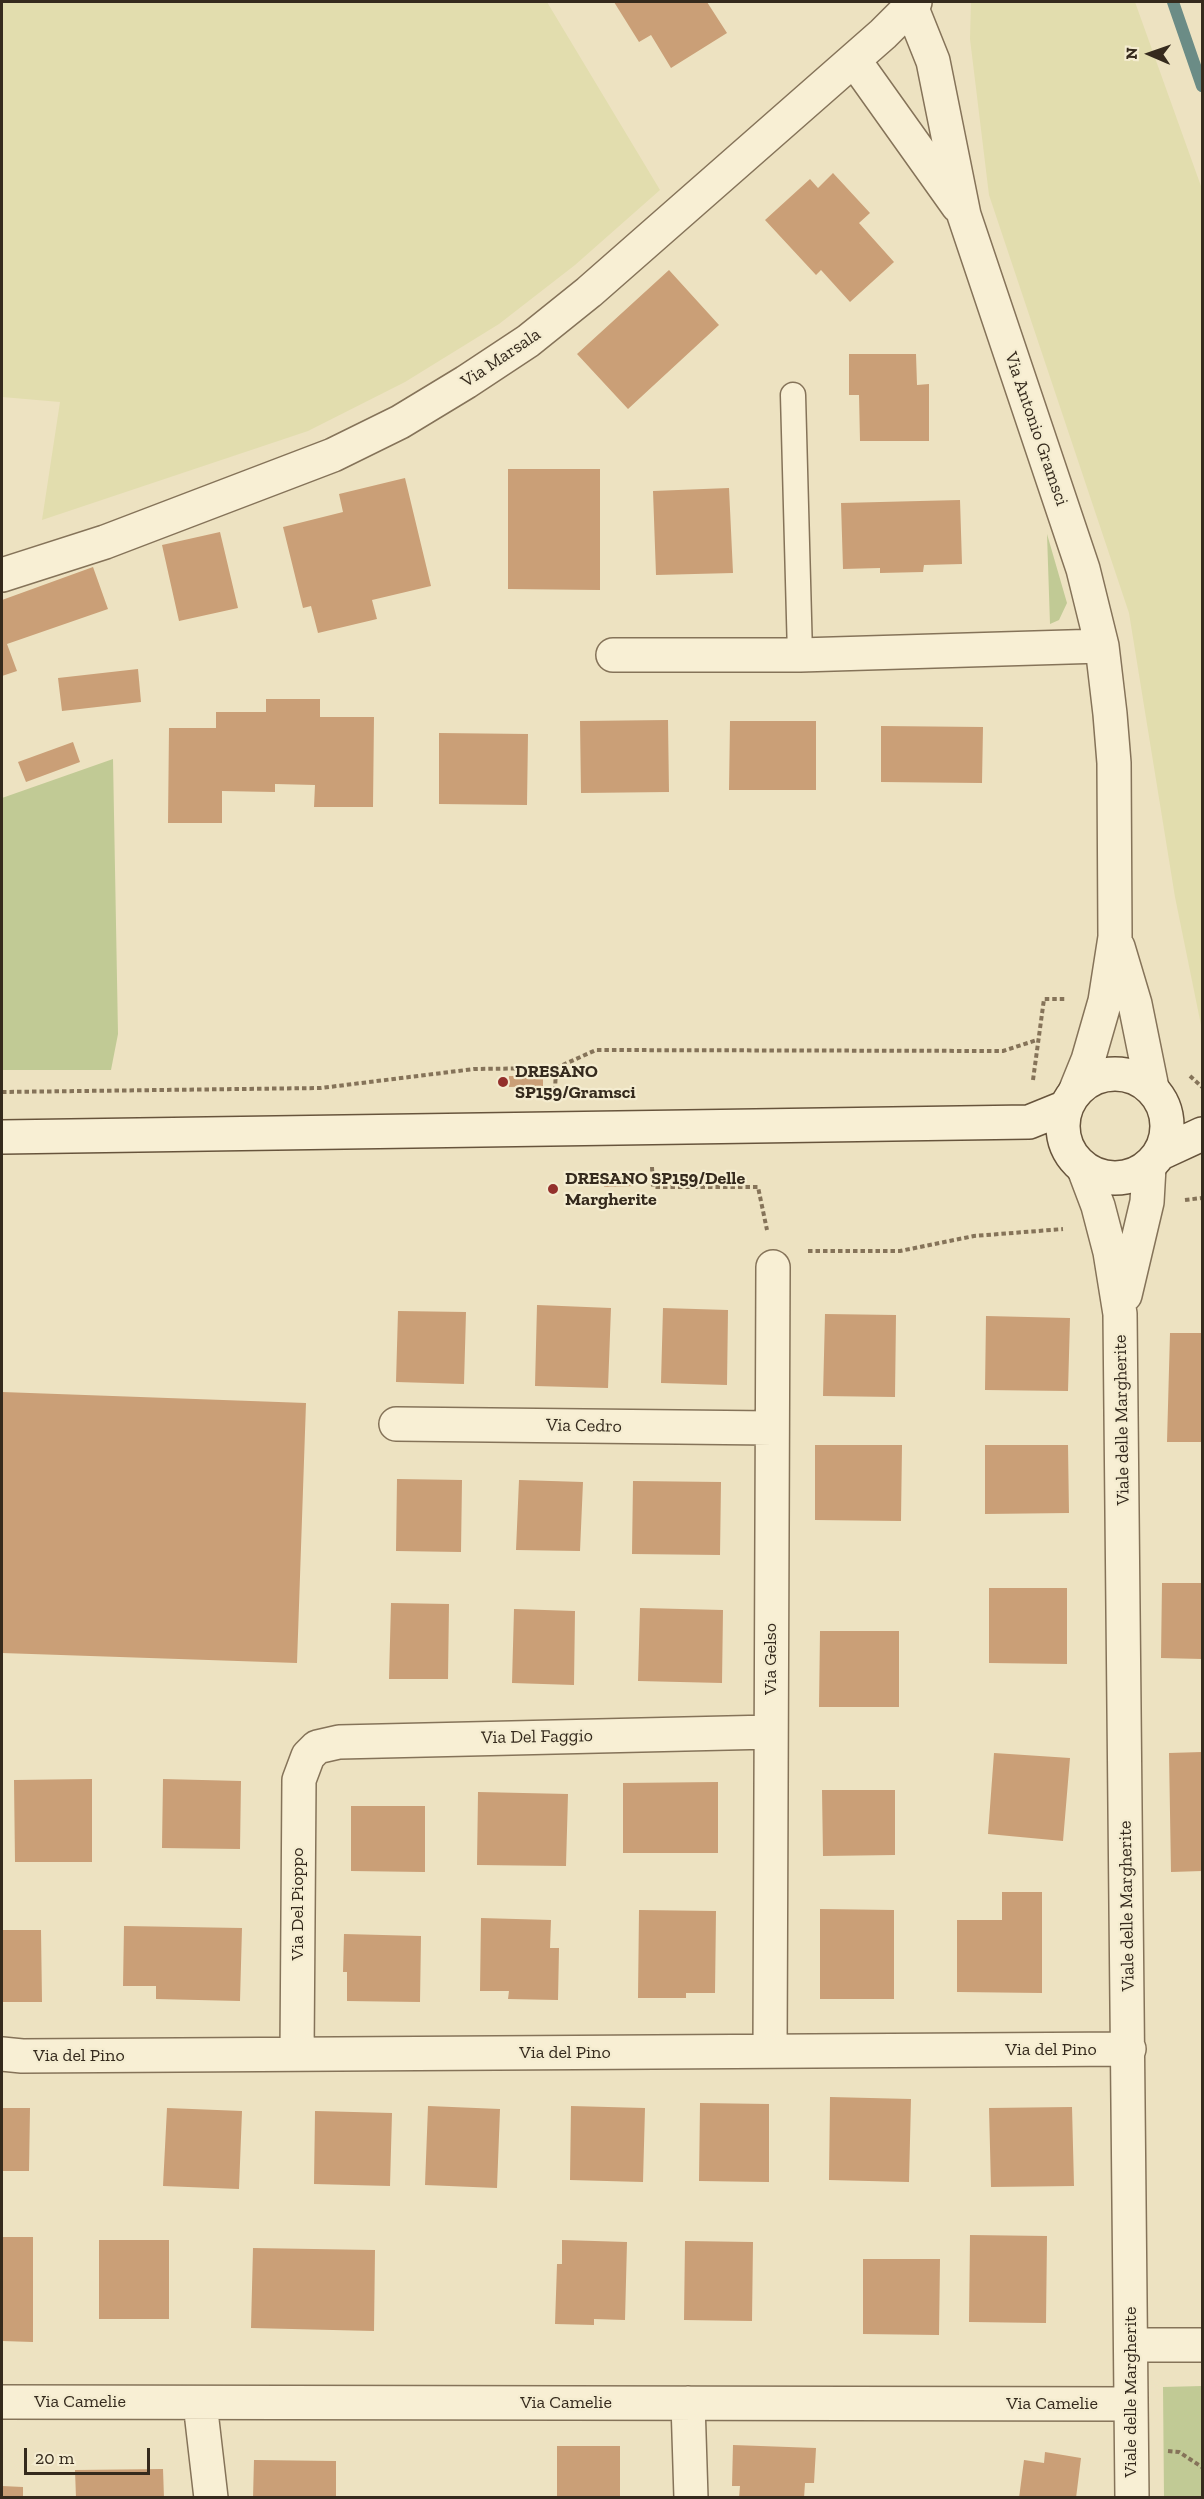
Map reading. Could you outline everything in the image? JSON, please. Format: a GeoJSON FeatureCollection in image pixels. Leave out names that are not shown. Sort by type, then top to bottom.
{"type":"FeatureCollection","features":[{"type":"Feature","properties":{"kind":"street","name":"Via Marsala"},"geometry":{"type":"LineString","coordinates":[[2,575],[105,542],[275,478],[354,445],[415,412],[490,366],[555,321],[854,60],[913,4]]}},
{"type":"Feature","properties":{"kind":"street","name":"Via Antonio Gramsci"},"geometry":{"type":"LineString","coordinates":[[913,4],[933,61],[964,215],[1083,569],[1102,646],[1114,763],[1115,937],[1105,1001],[1088,1060],[1070,1099]]}},
{"type":"Feature","properties":{"kind":"street","name":"Via Antonio Gramsci"},"geometry":{"type":"LineString","coordinates":[[854,60],[964,215]]}},
{"type":"Feature","properties":{"kind":"street"},"geometry":{"type":"LineString","coordinates":[[613,655],[800,655],[1102,646]]}},
{"type":"Feature","properties":{"kind":"street","name":"Via Antonio Gramsci"},"geometry":{"type":"LineString","coordinates":[[1115,937],[1135,1004],[1157,1095]]}},
{"type":"Feature","properties":{"kind":"street"},"geometry":{"type":"LineString","coordinates":[[2,1137],[1029,1122],[1070,1099],[1088,1081],[1104,1074],[1121,1073],[1138,1078],[1157,1095],[1203,1121]]}},
{"type":"Feature","properties":{"kind":"street"},"geometry":{"type":"LineString","coordinates":[[1155,1160],[1167,1137],[1167,1119],[1157,1095]]}},
{"type":"Feature","properties":{"kind":"street"},"geometry":{"type":"LineString","coordinates":[[1070,1099],[1062,1124],[1065,1141],[1072,1156],[1084,1169],[1099,1177],[1117,1179],[1134,1176],[1155,1160],[1203,1134]]}},
{"type":"Feature","properties":{"kind":"street"},"geometry":{"type":"LineString","coordinates":[[1029,1122],[1065,1141]]}},
{"type":"Feature","properties":{"kind":"street","name":"Viale delle Margherite"},"geometry":{"type":"LineString","coordinates":[[1120,1314],[1155,1160]]}},
{"type":"Feature","properties":{"kind":"street","name":"Viale delle Margherite"},"geometry":{"type":"LineString","coordinates":[[1084,1169],[1110,1252],[1120,1314],[1132,2498]]}},
{"type":"Feature","properties":{"kind":"street","name":"Via Gelso"},"geometry":{"type":"LineString","coordinates":[[770,2052],[772,1259]]}},
{"type":"Feature","properties":{"kind":"street","name":"Via Cedro"},"geometry":{"type":"LineString","coordinates":[[396,1424],[772,1428]]}},
{"type":"Feature","properties":{"kind":"street","name":"Via Del Faggio"},"geometry":{"type":"LineString","coordinates":[[308,1756],[317,1747],[339,1742],[771,1732]]}},
{"type":"Feature","properties":{"kind":"street","name":"Via Del Pioppo"},"geometry":{"type":"LineString","coordinates":[[297,2054],[299,1780],[308,1756]]}},
{"type":"Feature","properties":{"kind":"street","name":"Via del Pino"},"geometry":{"type":"LineString","coordinates":[[2,2054],[22,2056],[1129,2049]]}},
{"type":"Feature","properties":{"kind":"street"},"geometry":{"type":"LineString","coordinates":[[1131,2345],[1203,2345]]}},
{"type":"Feature","properties":{"kind":"street","name":"Via Camelie"},"geometry":{"type":"LineString","coordinates":[[2,2402],[1131,2404]]}},
{"type":"Feature","properties":{"kind":"street"},"geometry":{"type":"LineString","coordinates":[[200,2403],[211,2498]]}},
{"type":"Feature","properties":{"kind":"street"},"geometry":{"type":"LineString","coordinates":[[688,2403],[691,2498]]}},
{"type":"Feature","properties":{"kind":"lane"},"geometry":{"type":"LineString","coordinates":[[793,395],[800,655]]}},
{"type":"Feature","properties":{"kind":"path"},"geometry":{"type":"LineString","coordinates":[[2,1092],[321,1088],[474,1069],[556,1068],[596,1050],[1003,1051],[1037,1040],[1044,999],[1074,999]]}},
{"type":"Feature","properties":{"kind":"path"},"geometry":{"type":"LineString","coordinates":[[555,1092],[556,1068]]}},
{"type":"Feature","properties":{"kind":"path"},"geometry":{"type":"LineString","coordinates":[[652,1163],[653,1187],[758,1187],[772,1259],[900,1251],[974,1236],[1103,1226]]}},
{"type":"Feature","properties":{"kind":"shaded area"},"geometry":{"type":"Polygon","coordinates":[[[4,2],[547,2],[660,190],[575,265],[499,324],[405,382],[308,431],[42,520],[60,402],[2,397],[2,4],[4,2]]]}},
{"type":"Feature","properties":{"kind":"shaded area"},"geometry":{"type":"Polygon","coordinates":[[[971,2],[1135,2],[1202,189],[1202,1030],[1175,897],[1129,613],[989,195],[970,39],[971,2]]]}},
{"type":"Feature","properties":{"kind":"green space"},"geometry":{"type":"Polygon","coordinates":[[[1047,534],[1067,603],[1059,620],[1050,624],[1047,534]]]}},
{"type":"Feature","properties":{"kind":"green space"},"geometry":{"type":"Polygon","coordinates":[[[113,759],[118,1034],[111,1070],[2,1070],[2,798],[113,759]]]}},
{"type":"Feature","properties":{"kind":"green space"},"geometry":{"type":"Polygon","coordinates":[[[1202,2386],[1202,2497],[1164,2497],[1163,2387],[1202,2386]]]}},
{"type":"Feature","properties":{"kind":"building"},"geometry":{"type":"Polygon","coordinates":[[[614,2],[707,2],[727,33],[671,68],[651,35],[639,42],[614,2]]]}},
{"type":"Feature","properties":{"kind":"building"},"geometry":{"type":"Polygon","coordinates":[[[833,173],[870,213],[859,223],[894,262],[850,302],[821,270],[816,275],[765,220],[810,179],[818,188],[833,173]]]}},
{"type":"Feature","properties":{"kind":"building"},"geometry":{"type":"Polygon","coordinates":[[[669,270],[719,325],[628,409],[577,354],[669,270]]]}},
{"type":"Feature","properties":{"kind":"building"},"geometry":{"type":"Polygon","coordinates":[[[849,354],[916,354],[917,385],[929,384],[929,441],[860,441],[859,395],[849,395],[849,354]]]}},
{"type":"Feature","properties":{"kind":"building"},"geometry":{"type":"Polygon","coordinates":[[[508,469],[600,469],[600,590],[508,589],[508,469]]]}},
{"type":"Feature","properties":{"kind":"building"},"geometry":{"type":"Polygon","coordinates":[[[405,478],[431,586],[372,600],[377,619],[318,633],[311,606],[303,608],[283,527],[343,512],[339,494],[405,478]]]}},
{"type":"Feature","properties":{"kind":"building"},"geometry":{"type":"Polygon","coordinates":[[[729,488],[733,573],[656,575],[653,491],[729,488]]]}},
{"type":"Feature","properties":{"kind":"building"},"geometry":{"type":"Polygon","coordinates":[[[960,500],[962,564],[924,565],[923,572],[880,573],[880,568],[843,569],[841,503],[960,500]]]}},
{"type":"Feature","properties":{"kind":"building"},"geometry":{"type":"Polygon","coordinates":[[[220,532],[238,608],[179,621],[162,545],[220,532]]]}},
{"type":"Feature","properties":{"kind":"building"},"geometry":{"type":"Polygon","coordinates":[[[93,567],[108,609],[7,644],[17,671],[2,676],[2,600],[93,567]]]}},
{"type":"Feature","properties":{"kind":"building"},"geometry":{"type":"Polygon","coordinates":[[[138,669],[141,702],[62,711],[58,678],[138,669]]]}},
{"type":"Feature","properties":{"kind":"building"},"geometry":{"type":"Polygon","coordinates":[[[266,699],[320,699],[320,717],[374,717],[373,807],[314,807],[315,785],[275,784],[275,792],[222,791],[222,823],[168,823],[169,728],[216,728],[216,712],[266,712],[266,699]]]}},
{"type":"Feature","properties":{"kind":"building"},"geometry":{"type":"Polygon","coordinates":[[[668,720],[669,792],[581,793],[580,721],[668,720]]]}},
{"type":"Feature","properties":{"kind":"building"},"geometry":{"type":"Polygon","coordinates":[[[730,721],[816,721],[816,790],[729,790],[730,721]]]}},
{"type":"Feature","properties":{"kind":"building"},"geometry":{"type":"Polygon","coordinates":[[[881,726],[983,727],[982,783],[881,782],[881,726]]]}},
{"type":"Feature","properties":{"kind":"building"},"geometry":{"type":"Polygon","coordinates":[[[439,733],[528,734],[527,805],[439,804],[439,733]]]}},
{"type":"Feature","properties":{"kind":"building"},"geometry":{"type":"Polygon","coordinates":[[[73,742],[80,762],[26,782],[18,762],[73,742]]]}},
{"type":"Feature","properties":{"kind":"building"},"geometry":{"type":"Polygon","coordinates":[[[509,1076],[543,1076],[543,1086],[509,1087],[509,1076]]]}},
{"type":"Feature","properties":{"kind":"building"},"geometry":{"type":"Polygon","coordinates":[[[604,1177],[635,1177],[635,1186],[604,1187],[604,1177]]]}},
{"type":"Feature","properties":{"kind":"building"},"geometry":{"type":"Polygon","coordinates":[[[537,1305],[611,1308],[608,1388],[535,1386],[537,1305]]]}},
{"type":"Feature","properties":{"kind":"building"},"geometry":{"type":"Polygon","coordinates":[[[663,1308],[728,1310],[727,1385],[661,1383],[663,1308]]]}},
{"type":"Feature","properties":{"kind":"building"},"geometry":{"type":"Polygon","coordinates":[[[398,1311],[466,1312],[464,1384],[396,1382],[398,1311]]]}},
{"type":"Feature","properties":{"kind":"building"},"geometry":{"type":"Polygon","coordinates":[[[825,1314],[896,1315],[895,1397],[823,1396],[825,1314]]]}},
{"type":"Feature","properties":{"kind":"building"},"geometry":{"type":"Polygon","coordinates":[[[986,1316],[1070,1318],[1068,1391],[985,1390],[986,1316]]]}},
{"type":"Feature","properties":{"kind":"building"},"geometry":{"type":"Polygon","coordinates":[[[1170,1333],[1202,1333],[1202,1442],[1167,1442],[1170,1333]]]}},
{"type":"Feature","properties":{"kind":"building"},"geometry":{"type":"Polygon","coordinates":[[[2,1392],[306,1403],[297,1663],[2,1653],[2,1392]]]}},
{"type":"Feature","properties":{"kind":"building"},"geometry":{"type":"Polygon","coordinates":[[[815,1445],[902,1445],[901,1521],[815,1520],[815,1445]]]}},
{"type":"Feature","properties":{"kind":"building"},"geometry":{"type":"Polygon","coordinates":[[[985,1445],[1068,1445],[1069,1513],[985,1514],[985,1445]]]}},
{"type":"Feature","properties":{"kind":"building"},"geometry":{"type":"Polygon","coordinates":[[[397,1479],[462,1480],[461,1552],[396,1551],[397,1479]]]}},
{"type":"Feature","properties":{"kind":"building"},"geometry":{"type":"Polygon","coordinates":[[[519,1480],[583,1482],[580,1551],[516,1550],[519,1480]]]}},
{"type":"Feature","properties":{"kind":"building"},"geometry":{"type":"Polygon","coordinates":[[[633,1481],[721,1482],[720,1555],[632,1554],[633,1481]]]}},
{"type":"Feature","properties":{"kind":"building"},"geometry":{"type":"Polygon","coordinates":[[[1162,1583],[1202,1583],[1202,1659],[1161,1658],[1162,1583]]]}},
{"type":"Feature","properties":{"kind":"building"},"geometry":{"type":"Polygon","coordinates":[[[989,1588],[1067,1588],[1067,1664],[989,1663],[989,1588]]]}},
{"type":"Feature","properties":{"kind":"building"},"geometry":{"type":"Polygon","coordinates":[[[391,1603],[449,1604],[448,1679],[389,1679],[391,1603]]]}},
{"type":"Feature","properties":{"kind":"building"},"geometry":{"type":"Polygon","coordinates":[[[640,1608],[723,1610],[722,1683],[638,1681],[640,1608]]]}},
{"type":"Feature","properties":{"kind":"building"},"geometry":{"type":"Polygon","coordinates":[[[514,1609],[575,1611],[574,1685],[512,1683],[514,1609]]]}},
{"type":"Feature","properties":{"kind":"building"},"geometry":{"type":"Polygon","coordinates":[[[820,1631],[899,1631],[899,1707],[819,1707],[820,1631]]]}},
{"type":"Feature","properties":{"kind":"building"},"geometry":{"type":"Polygon","coordinates":[[[1202,1752],[1202,1871],[1171,1872],[1169,1753],[1202,1752]]]}},
{"type":"Feature","properties":{"kind":"building"},"geometry":{"type":"Polygon","coordinates":[[[994,1753],[1070,1758],[1063,1841],[988,1834],[994,1753]]]}},
{"type":"Feature","properties":{"kind":"building"},"geometry":{"type":"Polygon","coordinates":[[[92,1779],[92,1862],[15,1862],[14,1780],[92,1779]]]}},
{"type":"Feature","properties":{"kind":"building"},"geometry":{"type":"Polygon","coordinates":[[[163,1779],[241,1781],[240,1849],[162,1848],[163,1779]]]}},
{"type":"Feature","properties":{"kind":"building"},"geometry":{"type":"Polygon","coordinates":[[[718,1782],[718,1853],[623,1853],[623,1783],[718,1782]]]}},
{"type":"Feature","properties":{"kind":"building"},"geometry":{"type":"Polygon","coordinates":[[[822,1790],[895,1790],[895,1855],[823,1856],[822,1790]]]}},
{"type":"Feature","properties":{"kind":"building"},"geometry":{"type":"Polygon","coordinates":[[[478,1792],[568,1794],[566,1866],[477,1865],[478,1792]]]}},
{"type":"Feature","properties":{"kind":"building"},"geometry":{"type":"Polygon","coordinates":[[[351,1806],[425,1806],[425,1872],[351,1871],[351,1806]]]}},
{"type":"Feature","properties":{"kind":"building"},"geometry":{"type":"Polygon","coordinates":[[[1002,1892],[1042,1892],[1042,1993],[957,1992],[957,1920],[1002,1920],[1002,1892]]]}},
{"type":"Feature","properties":{"kind":"building"},"geometry":{"type":"Polygon","coordinates":[[[820,1909],[894,1910],[894,1999],[820,1999],[820,1909]]]}},
{"type":"Feature","properties":{"kind":"building"},"geometry":{"type":"Polygon","coordinates":[[[639,1910],[716,1911],[715,1993],[686,1993],[686,1998],[638,1998],[639,1910]]]}},
{"type":"Feature","properties":{"kind":"building"},"geometry":{"type":"Polygon","coordinates":[[[481,1918],[551,1920],[550,1948],[559,1948],[558,2000],[508,1999],[509,1991],[480,1991],[481,1918]]]}},
{"type":"Feature","properties":{"kind":"building"},"geometry":{"type":"Polygon","coordinates":[[[124,1926],[242,1928],[240,2001],[156,1999],[156,1986],[123,1986],[124,1926]]]}},
{"type":"Feature","properties":{"kind":"building"},"geometry":{"type":"Polygon","coordinates":[[[2,1930],[41,1930],[42,2002],[2,2002],[2,1930]]]}},
{"type":"Feature","properties":{"kind":"building"},"geometry":{"type":"Polygon","coordinates":[[[344,1934],[421,1936],[420,2002],[347,2001],[347,1972],[343,1972],[344,1934]]]}},
{"type":"Feature","properties":{"kind":"building"},"geometry":{"type":"Polygon","coordinates":[[[830,2097],[911,2099],[909,2182],[829,2180],[830,2097]]]}},
{"type":"Feature","properties":{"kind":"building"},"geometry":{"type":"Polygon","coordinates":[[[700,2103],[769,2104],[769,2182],[699,2181],[700,2103]]]}},
{"type":"Feature","properties":{"kind":"building"},"geometry":{"type":"Polygon","coordinates":[[[428,2106],[500,2109],[497,2188],[425,2185],[428,2106]]]}},
{"type":"Feature","properties":{"kind":"building"},"geometry":{"type":"Polygon","coordinates":[[[571,2106],[645,2108],[643,2182],[570,2180],[571,2106]]]}},
{"type":"Feature","properties":{"kind":"building"},"geometry":{"type":"Polygon","coordinates":[[[1072,2107],[1074,2186],[991,2187],[989,2108],[1072,2107]]]}},
{"type":"Feature","properties":{"kind":"building"},"geometry":{"type":"Polygon","coordinates":[[[2,2108],[30,2108],[29,2171],[2,2171],[2,2108]]]}},
{"type":"Feature","properties":{"kind":"building"},"geometry":{"type":"Polygon","coordinates":[[[167,2108],[242,2111],[239,2189],[163,2186],[167,2108]]]}},
{"type":"Feature","properties":{"kind":"building"},"geometry":{"type":"Polygon","coordinates":[[[315,2111],[392,2113],[390,2186],[314,2184],[315,2111]]]}},
{"type":"Feature","properties":{"kind":"building"},"geometry":{"type":"Polygon","coordinates":[[[970,2235],[1047,2236],[1046,2323],[969,2322],[970,2235]]]}},
{"type":"Feature","properties":{"kind":"building"},"geometry":{"type":"Polygon","coordinates":[[[2,2237],[33,2237],[33,2342],[2,2341],[2,2237]]]}},
{"type":"Feature","properties":{"kind":"building"},"geometry":{"type":"Polygon","coordinates":[[[99,2240],[169,2240],[169,2319],[99,2319],[99,2240]]]}},
{"type":"Feature","properties":{"kind":"building"},"geometry":{"type":"Polygon","coordinates":[[[562,2240],[627,2242],[625,2320],[594,2319],[594,2325],[555,2324],[557,2264],[562,2264],[562,2240]]]}},
{"type":"Feature","properties":{"kind":"building"},"geometry":{"type":"Polygon","coordinates":[[[685,2241],[753,2242],[752,2321],[684,2320],[685,2241]]]}},
{"type":"Feature","properties":{"kind":"building"},"geometry":{"type":"Polygon","coordinates":[[[253,2248],[375,2250],[374,2331],[251,2328],[253,2248]]]}},
{"type":"Feature","properties":{"kind":"building"},"geometry":{"type":"Polygon","coordinates":[[[863,2259],[940,2259],[939,2335],[863,2334],[863,2259]]]}},
{"type":"Feature","properties":{"kind":"building"},"geometry":{"type":"Polygon","coordinates":[[[733,2445],[816,2448],[814,2483],[805,2483],[804,2498],[739,2498],[740,2486],[732,2486],[733,2445]]]}},
{"type":"Feature","properties":{"kind":"building"},"geometry":{"type":"Polygon","coordinates":[[[557,2446],[620,2446],[620,2498],[557,2498],[557,2446]]]}},
{"type":"Feature","properties":{"kind":"building"},"geometry":{"type":"Polygon","coordinates":[[[1045,2452],[1081,2458],[1076,2498],[1019,2498],[1024,2460],[1044,2463],[1045,2452]]]}},
{"type":"Feature","properties":{"kind":"building"},"geometry":{"type":"Polygon","coordinates":[[[254,2460],[336,2461],[336,2498],[253,2498],[254,2460]]]}},
{"type":"Feature","properties":{"kind":"building"},"geometry":{"type":"Polygon","coordinates":[[[163,2469],[164,2498],[76,2498],[75,2470],[163,2469]]]}},
{"type":"Feature","properties":{"kind":"building"},"geometry":{"type":"Polygon","coordinates":[[[2,2486],[23,2487],[23,2498],[2,2498],[2,2486]]]}},
{"type":"Feature","properties":{"kind":"waterway"},"geometry":{"type":"LineString","coordinates":[[1173,2],[1202,86]]}},
{"type":"Feature","properties":{"kind":"place","name":"DRESANO SP159/Gramsci"},"geometry":{"type":"Point","coordinates":[503,1082]}},
{"type":"Feature","properties":{"kind":"place","name":"DRESANO SP159/Delle Margherite"},"geometry":{"type":"Point","coordinates":[553,1189]}}]}
